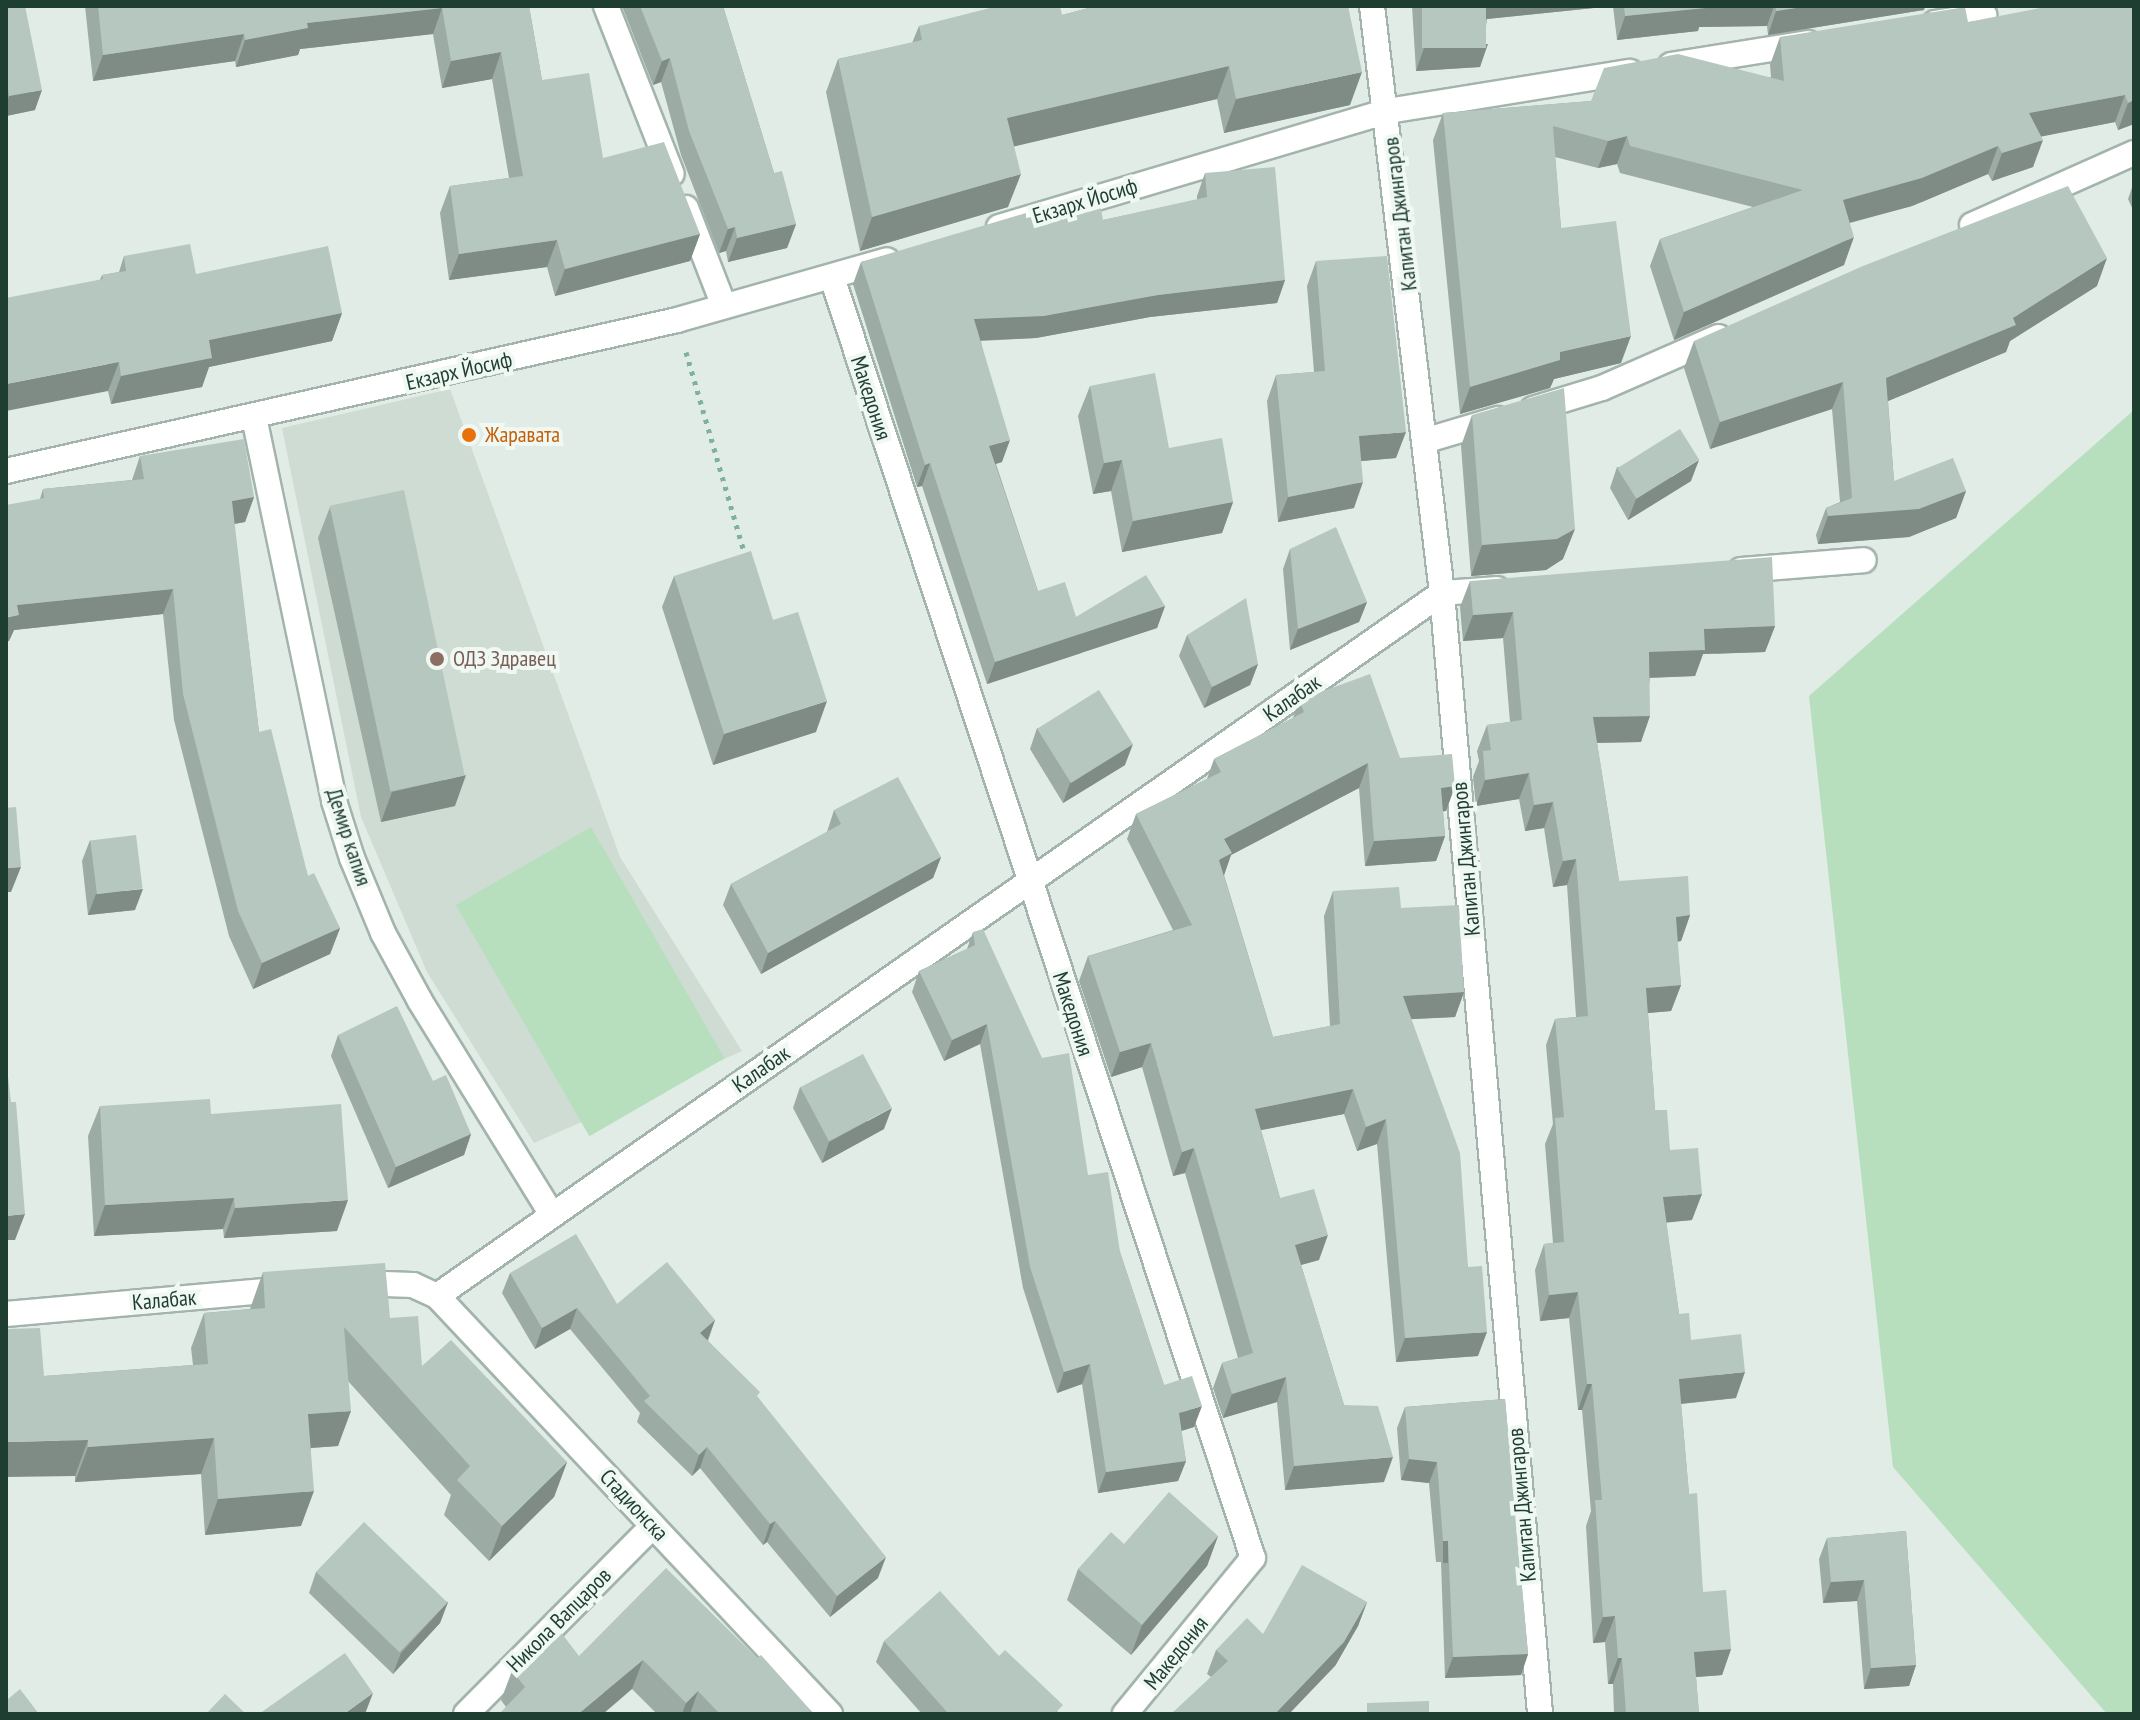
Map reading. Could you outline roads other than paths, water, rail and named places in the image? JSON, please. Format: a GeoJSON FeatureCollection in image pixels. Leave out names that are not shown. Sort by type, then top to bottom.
{"type":"FeatureCollection","features":[{"type":"Feature","properties":{"kind":"street"},"geometry":{"type":"LineString","coordinates":[[606,6],[724,306]]}},
{"type":"Feature","properties":{"kind":"street","name":"Капитан Джингаров"},"geometry":{"type":"LineString","coordinates":[[1372,6],[1388,111],[1427,440],[1540,1714]]}},
{"type":"Feature","properties":{"kind":"street"},"geometry":{"type":"LineString","coordinates":[[1906,27],[1984,15]]}},
{"type":"Feature","properties":{"kind":"street","name":"Екзарх Йосиф"},"geometry":{"type":"LineString","coordinates":[[982,232],[1388,111],[1827,40]]}},
{"type":"Feature","properties":{"kind":"street"},"geometry":{"type":"LineString","coordinates":[[1947,236],[2134,153]]}},
{"type":"Feature","properties":{"kind":"street","name":"Екзарх Йосиф"},"geometry":{"type":"LineString","coordinates":[[6,471],[677,320],[907,254]]}},
{"type":"Feature","properties":{"kind":"street","name":"Македония"},"geometry":{"type":"LineString","coordinates":[[832,277],[1253,1558],[1125,1714]]}},
{"type":"Feature","properties":{"kind":"street"},"geometry":{"type":"LineString","coordinates":[[1427,440],[1602,388],[1746,325]]}},
{"type":"Feature","properties":{"kind":"street","name":"Демир капия"},"geometry":{"type":"LineString","coordinates":[[254,417],[334,801],[352,858],[383,933],[420,1001],[552,1215]]}},
{"type":"Feature","properties":{"kind":"street"},"geometry":{"type":"LineString","coordinates":[[1723,571],[1864,560]]}},
{"type":"Feature","properties":{"kind":"street"},"geometry":{"type":"LineString","coordinates":[[1442,593],[1520,587]]}},
{"type":"Feature","properties":{"kind":"street","name":"Калабак"},"geometry":{"type":"LineString","coordinates":[[6,1314],[389,1282],[437,1296],[1442,593]]}},
{"type":"Feature","properties":{"kind":"street","name":"Стадионска"},"geometry":{"type":"LineString","coordinates":[[437,1296],[830,1714]]}},
{"type":"Feature","properties":{"kind":"street","name":"Никола Вапцаров"},"geometry":{"type":"LineString","coordinates":[[466,1714],[653,1526]]}},
{"type":"Feature","properties":{"kind":"place","name":"Жаравата"},"geometry":{"type":"Point","coordinates":[469,435]}},
{"type":"Feature","properties":{"kind":"place","name":"ОДЗ Здравец"},"geometry":{"type":"Point","coordinates":[437,659]}}]}
